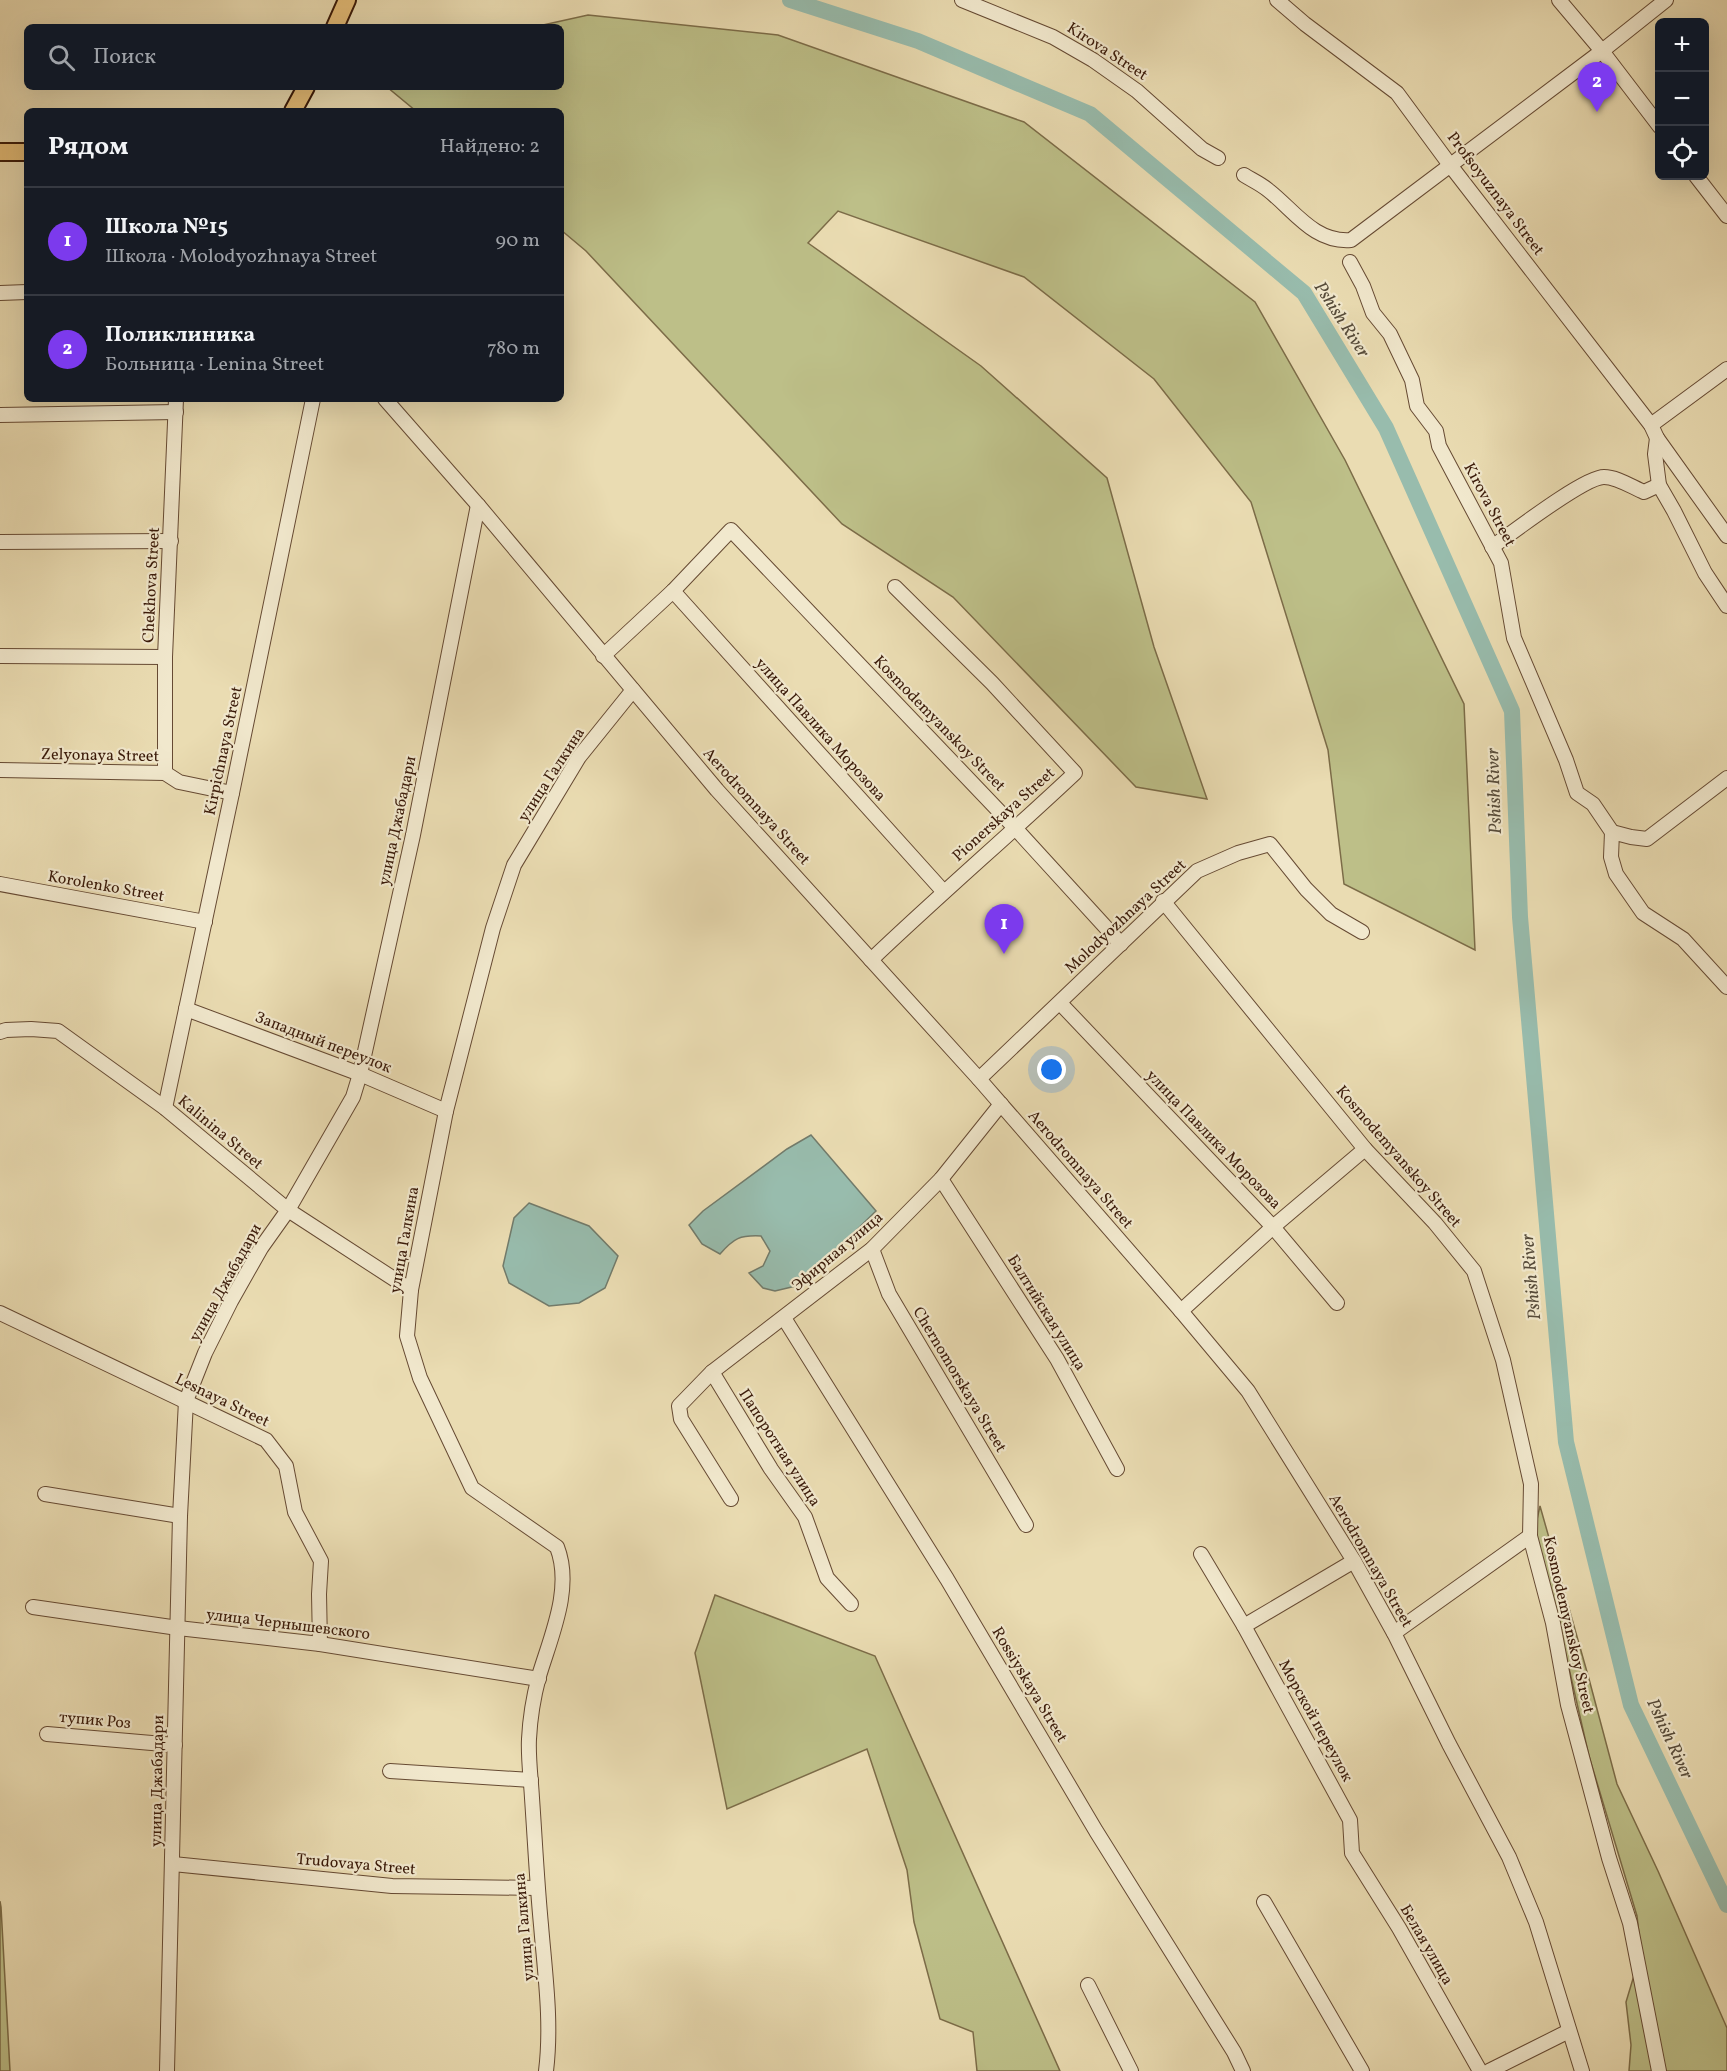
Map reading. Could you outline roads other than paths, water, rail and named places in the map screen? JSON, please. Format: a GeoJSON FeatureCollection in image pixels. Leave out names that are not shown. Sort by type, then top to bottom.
{"type":"FeatureCollection","features":[{"type":"Feature","properties":{"kind":"main road"},"geometry":{"type":"LineString","coordinates":[[336,24],[347,0]]}},
{"type":"Feature","properties":{"kind":"main road"},"geometry":{"type":"LineString","coordinates":[[295,108],[304,90]]}},
{"type":"Feature","properties":{"kind":"main road"},"geometry":{"type":"LineString","coordinates":[[0,152],[24,152]]}},
{"type":"Feature","properties":{"kind":"street","name":"Kirova Street"},"geometry":{"type":"LineString","coordinates":[[962,0],[1053,37],[1093,60],[1137,91],[1202,149],[1218,158]]}},
{"type":"Feature","properties":{"kind":"street","name":"Profsoyuznaya Street"},"geometry":{"type":"LineString","coordinates":[[1276,0],[1397,93],[1654,431],[1727,536]]}},
{"type":"Feature","properties":{"kind":"street"},"geometry":{"type":"LineString","coordinates":[[1559,0],[1602,51],[1658,126]]}},
{"type":"Feature","properties":{"kind":"street"},"geometry":{"type":"LineString","coordinates":[[1244,175],[1268,190],[1320,234],[1337,242],[1350,240],[1602,51],[1666,0]]}},
{"type":"Feature","properties":{"kind":"street"},"geometry":{"type":"LineString","coordinates":[[1699,180],[1727,216]]}},
{"type":"Feature","properties":{"kind":"street","name":"Kirova Street"},"geometry":{"type":"LineString","coordinates":[[1350,262],[1363,286],[1373,313],[1390,334],[1412,380],[1417,406],[1436,431],[1439,446],[1501,563],[1514,638],[1566,760],[1577,793],[1593,804],[1612,832]]}},
{"type":"Feature","properties":{"kind":"street"},"geometry":{"type":"LineString","coordinates":[[0,293],[24,292]]}},
{"type":"Feature","properties":{"kind":"street"},"geometry":{"type":"LineString","coordinates":[[1727,369],[1654,431],[1659,485],[1705,573],[1727,606]]}},
{"type":"Feature","properties":{"kind":"street","name":"Kirpichnaya Street"},"geometry":{"type":"LineString","coordinates":[[165,1108],[312,402]]}},
{"type":"Feature","properties":{"kind":"street","name":"Aerodromnaya Street"},"geometry":{"type":"LineString","coordinates":[[388,402],[478,505],[717,790],[979,1079],[1248,1391],[1354,1561],[1394,1633],[1509,1857],[1536,1922],[1582,2071]]}},
{"type":"Feature","properties":{"kind":"street"},"geometry":{"type":"LineString","coordinates":[[0,415],[176,406]]}},
{"type":"Feature","properties":{"kind":"street","name":"Chekhova Street"},"geometry":{"type":"LineString","coordinates":[[165,773],[165,657],[176,406]]}},
{"type":"Feature","properties":{"kind":"street"},"geometry":{"type":"LineString","coordinates":[[1492,547],[1566,495],[1602,477],[1613,479],[1644,492],[1659,485]]}},
{"type":"Feature","properties":{"kind":"street","name":"улица Джабадари"},"geometry":{"type":"LineString","coordinates":[[166,2071],[180,1516],[186,1401],[205,1353],[231,1301],[261,1248],[288,1210],[352,1097],[360,1074],[413,835],[478,505]]}},
{"type":"Feature","properties":{"kind":"street","name":"Kosmodemyanskoy Street"},"geometry":{"type":"LineString","coordinates":[[673,591],[731,530],[1016,828],[1120,944]]}},
{"type":"Feature","properties":{"kind":"street"},"geometry":{"type":"LineString","coordinates":[[0,542],[171,541]]}},
{"type":"Feature","properties":{"kind":"street","name":"Pionerskaya Street"},"geometry":{"type":"LineString","coordinates":[[871,960],[1075,772],[992,683],[895,587]]}},
{"type":"Feature","properties":{"kind":"street"},"geometry":{"type":"LineString","coordinates":[[603,656],[673,591]]}},
{"type":"Feature","properties":{"kind":"street","name":"улица Павлика Морозова"},"geometry":{"type":"LineString","coordinates":[[673,591],[944,891]]}},
{"type":"Feature","properties":{"kind":"street"},"geometry":{"type":"LineString","coordinates":[[0,656],[165,657]]}},
{"type":"Feature","properties":{"kind":"street","name":"улица Галкина"},"geometry":{"type":"LineString","coordinates":[[546,2071],[549,2047],[548,1998],[537,1888],[529,1740],[538,1679],[552,1636],[564,1572],[557,1547],[472,1488],[417,1368],[407,1336],[411,1290],[446,1111],[493,928],[514,864],[579,757],[633,690]]}},
{"type":"Feature","properties":{"kind":"street","name":"Zelyonaya Street"},"geometry":{"type":"LineString","coordinates":[[0,770],[165,773],[179,782],[232,794]]}},
{"type":"Feature","properties":{"kind":"street"},"geometry":{"type":"LineString","coordinates":[[1727,778],[1647,839],[1612,832],[1611,857],[1616,874],[1643,913],[1683,939],[1727,987]]}},
{"type":"Feature","properties":{"kind":"street","name":"Molodyozhnaya Street"},"geometry":{"type":"LineString","coordinates":[[979,1079],[1197,871],[1238,853],[1270,844],[1306,889],[1331,914],[1362,932]]}},
{"type":"Feature","properties":{"kind":"street","name":"Korolenko Street"},"geometry":{"type":"LineString","coordinates":[[0,884],[205,922]]}},
{"type":"Feature","properties":{"kind":"street","name":"Kosmodemyanskoy Street"},"geometry":{"type":"LineString","coordinates":[[1163,901],[1365,1149],[1435,1223],[1474,1271],[1503,1360],[1531,1484],[1530,1536],[1553,1623],[1568,1705],[1605,1846],[1630,1923],[1659,2071]]}},
{"type":"Feature","properties":{"kind":"street","name":"улица Павлика Морозова"},"geometry":{"type":"LineString","coordinates":[[1060,1003],[1273,1227],[1337,1303]]}},
{"type":"Feature","properties":{"kind":"street","name":"Западный переулок"},"geometry":{"type":"LineString","coordinates":[[186,1009],[360,1074],[446,1111]]}},
{"type":"Feature","properties":{"kind":"street","name":"Kalinina Street"},"geometry":{"type":"LineString","coordinates":[[0,1032],[31,1029],[58,1031],[165,1108],[288,1210],[411,1290]]}},
{"type":"Feature","properties":{"kind":"street","name":"Эфирная улица"},"geometry":{"type":"LineString","coordinates":[[730,1499],[681,1419],[679,1406],[712,1372],[872,1249],[941,1179],[1001,1104]]}},
{"type":"Feature","properties":{"kind":"street"},"geometry":{"type":"LineString","coordinates":[[1181,1311],[1273,1227],[1365,1149]]}},
{"type":"Feature","properties":{"kind":"street","name":"Балтийская улица"},"geometry":{"type":"LineString","coordinates":[[941,1179],[1058,1359],[1117,1469]]}},
{"type":"Feature","properties":{"kind":"street","name":"Chernomorskaya Street"},"geometry":{"type":"LineString","coordinates":[[872,1249],[889,1294],[1026,1525]]}},
{"type":"Feature","properties":{"kind":"street","name":"Lesnaya Street"},"geometry":{"type":"LineString","coordinates":[[0,1313],[266,1440],[286,1466],[295,1512],[321,1561],[320,1644]]}},
{"type":"Feature","properties":{"kind":"street","name":"Rossiyskaya Street"},"geometry":{"type":"LineString","coordinates":[[784,1318],[947,1579],[1096,1832],[1234,2052],[1243,2071]]}},
{"type":"Feature","properties":{"kind":"street","name":"Папоротная улица"},"geometry":{"type":"LineString","coordinates":[[712,1372],[771,1469],[805,1517],[827,1578],[851,1604]]}},
{"type":"Feature","properties":{"kind":"street"},"geometry":{"type":"LineString","coordinates":[[45,1494],[180,1516]]}},
{"type":"Feature","properties":{"kind":"street"},"geometry":{"type":"LineString","coordinates":[[1394,1633],[1530,1536]]}},
{"type":"Feature","properties":{"kind":"street"},"geometry":{"type":"LineString","coordinates":[[1201,1554],[1244,1626],[1354,1561]]}},
{"type":"Feature","properties":{"kind":"street","name":"улица Чернышевского"},"geometry":{"type":"LineString","coordinates":[[33,1608],[320,1644],[538,1679]]}},
{"type":"Feature","properties":{"kind":"street","name":"Морской переулок"},"geometry":{"type":"LineString","coordinates":[[1244,1626],[1350,1820],[1352,1833]]}},
{"type":"Feature","properties":{"kind":"street","name":"тупик Роз"},"geometry":{"type":"LineString","coordinates":[[47,1734],[175,1745]]}},
{"type":"Feature","properties":{"kind":"street"},"geometry":{"type":"LineString","coordinates":[[390,1771],[531,1780]]}},
{"type":"Feature","properties":{"kind":"street","name":"Белая улица"},"geometry":{"type":"LineString","coordinates":[[1352,1833],[1352,1853],[1399,1928],[1480,2071]]}},
{"type":"Feature","properties":{"kind":"street","name":"Trudovaya Street"},"geometry":{"type":"LineString","coordinates":[[173,1864],[393,1886],[537,1888]]}},
{"type":"Feature","properties":{"kind":"street"},"geometry":{"type":"LineString","coordinates":[[1264,1902],[1362,2071]]}},
{"type":"Feature","properties":{"kind":"street"},"geometry":{"type":"LineString","coordinates":[[1088,1985],[1131,2071]]}},
{"type":"Feature","properties":{"kind":"street"},"geometry":{"type":"LineString","coordinates":[[1489,2071],[1569,2031]]}},
{"type":"Feature","properties":{"kind":"waterway","name":"Pshish River"},"geometry":{"type":"LineString","coordinates":[[790,0],[918,41],[1090,114],[1304,293],[1386,428],[1512,711],[1520,917],[1566,1442],[1631,1705],[1727,1905]]}},
{"type":"Feature","properties":{"kind":"place","name":"Поликлиника"},"geometry":{"type":"Point","coordinates":[1597,112]}},
{"type":"Feature","properties":{"kind":"place","name":"Школа №15"},"geometry":{"type":"Point","coordinates":[1004,954]}}]}
